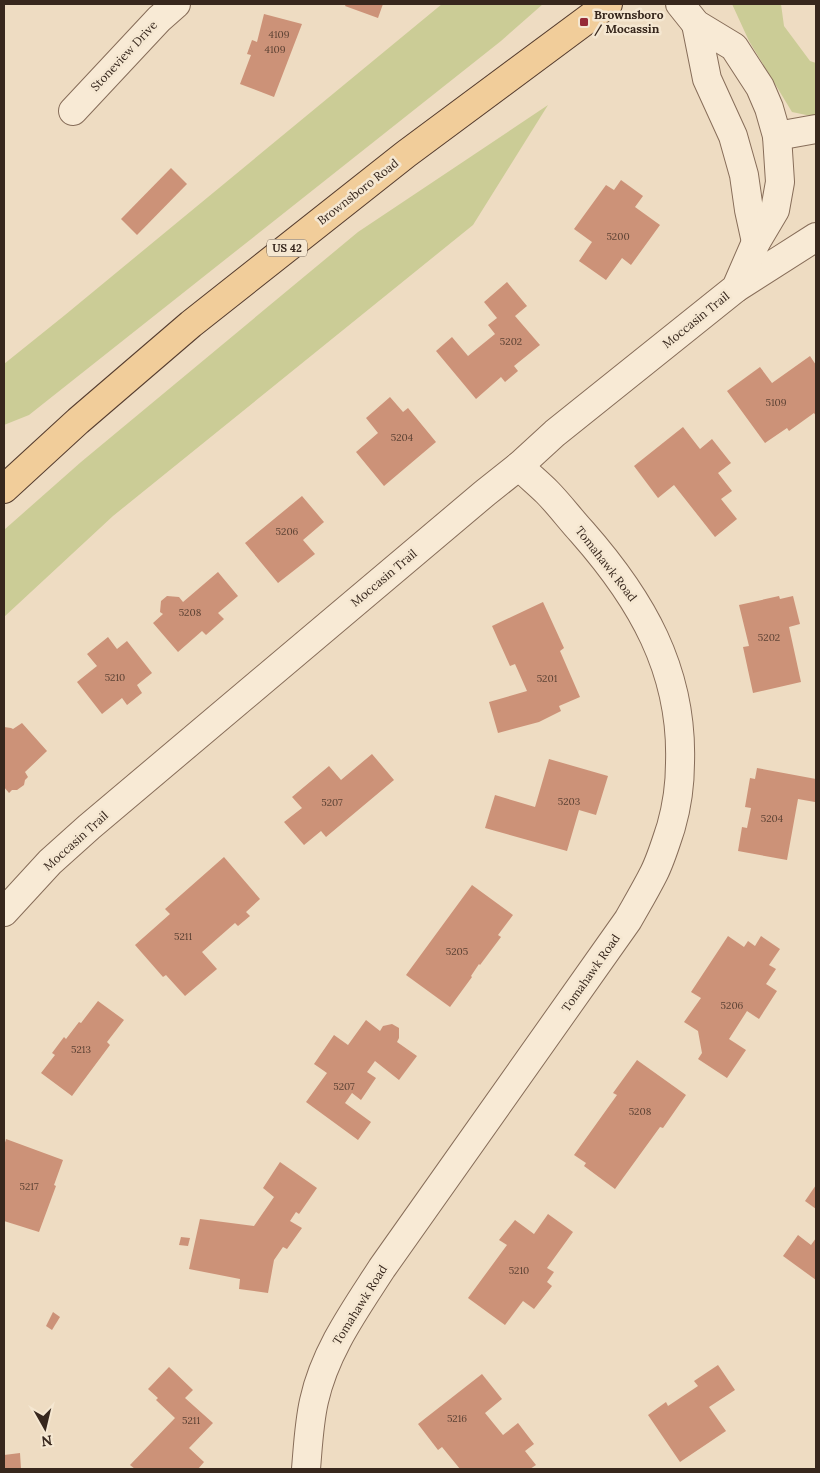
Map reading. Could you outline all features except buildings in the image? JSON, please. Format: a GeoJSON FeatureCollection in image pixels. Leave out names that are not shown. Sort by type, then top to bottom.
{"type":"FeatureCollection","features":[{"type":"Feature","properties":{"kind":"main road","name":"Brownsboro Road"},"geometry":{"type":"LineString","coordinates":[[4,489],[78,421],[191,324],[406,154],[608,4]]}},
{"type":"Feature","properties":{"kind":"street","name":"Stoneview Drive"},"geometry":{"type":"LineString","coordinates":[[73,111],[159,19],[176,4]]}},
{"type":"Feature","properties":{"kind":"street","name":"Moccasin Trail"},"geometry":{"type":"LineString","coordinates":[[4,912],[50,862],[89,827],[519,466],[555,433],[736,288],[756,242],[775,210],[780,182],[778,136],[760,87],[734,47],[688,14]]}},
{"type":"Feature","properties":{"kind":"street","name":"Moccasin Trail"},"geometry":{"type":"LineString","coordinates":[[688,14],[707,79],[733,136],[744,175],[756,242]]}},
{"type":"Feature","properties":{"kind":"street"},"geometry":{"type":"LineString","coordinates":[[778,136],[816,128]]}},
{"type":"Feature","properties":{"kind":"street"},"geometry":{"type":"LineString","coordinates":[[736,288],[816,237]]}},
{"type":"Feature","properties":{"kind":"street","name":"Tomahawk Road"},"geometry":{"type":"LineString","coordinates":[[306,1469],[315,1399],[325,1367],[339,1335],[382,1268],[628,920],[655,872],[671,826],[677,801],[680,776],[679,726],[671,684],[652,631],[640,608],[616,573],[547,492],[519,466]]}},
{"type":"Feature","properties":{"kind":"green space"},"geometry":{"type":"Polygon","coordinates":[[[442,4],[543,4],[501,41],[29,415],[4,425],[4,364],[442,4]]]}},
{"type":"Feature","properties":{"kind":"green space"},"geometry":{"type":"Polygon","coordinates":[[[732,4],[781,4],[784,26],[810,61],[816,63],[816,117],[792,112],[749,41],[732,4]]]}},
{"type":"Feature","properties":{"kind":"green space"},"geometry":{"type":"Polygon","coordinates":[[[548,105],[473,225],[113,516],[4,617],[4,530],[81,462],[358,232],[548,105]]]}},
{"type":"Feature","properties":{"kind":"place","name":"Brownsboro / Mocassin"},"geometry":{"type":"Point","coordinates":[584,22]}}]}
